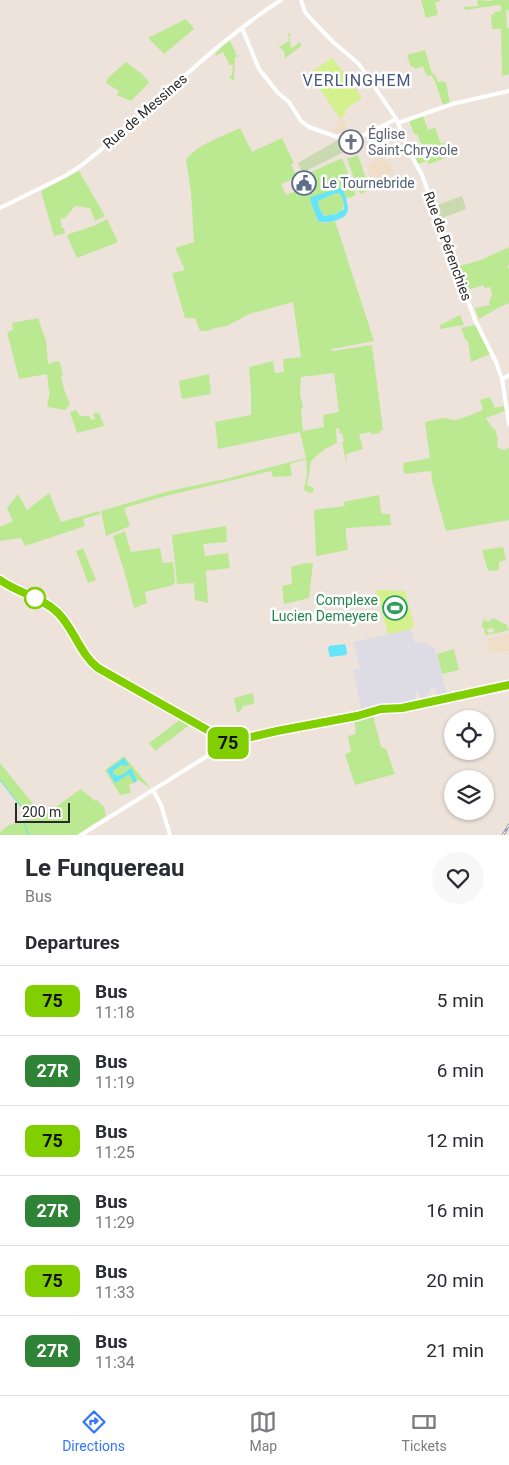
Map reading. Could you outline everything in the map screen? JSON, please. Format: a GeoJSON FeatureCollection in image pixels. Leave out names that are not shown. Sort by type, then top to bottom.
{"type":"FeatureCollection","features":[{"type":"Feature","properties":{"kind":"street","name":"Rue de Messines"},"geometry":{"type":"LineString","coordinates":[[0,208],[80,167],[224,42],[266,9],[281,0]]}},
{"type":"Feature","properties":{"kind":"street","name":"Rue de Pérenchies"},"geometry":{"type":"LineString","coordinates":[[301,1],[305,12],[312,20],[357,63],[397,121],[408,149],[421,173],[474,319],[494,359],[501,378],[509,424]]}},
{"type":"Feature","properties":{"kind":"street"},"geometry":{"type":"LineString","coordinates":[[242,28],[260,70],[278,93],[290,102],[303,122],[309,127],[337,137],[351,131],[361,135],[397,121],[473,98],[509,91]]}},
{"type":"Feature","properties":{"kind":"street"},"geometry":{"type":"LineString","coordinates":[[501,378],[508,375]]}},
{"type":"Feature","properties":{"kind":"street"},"geometry":{"type":"LineString","coordinates":[[0,580],[44,602],[55,610],[65,621],[85,655],[98,668],[222,738],[225,744]]}},
{"type":"Feature","properties":{"kind":"street"},"geometry":{"type":"LineString","coordinates":[[81,835],[225,744],[277,731],[357,716],[367,716],[373,713],[509,685]]}},
{"type":"Feature","properties":{"kind":"street"},"geometry":{"type":"LineString","coordinates":[[152,790],[158,800],[170,835]]}},
{"type":"Feature","properties":{"kind":"shaded area"},"geometry":{"type":"Polygon","coordinates":[[[339,117],[344,119],[348,125],[346,127],[347,130],[336,135],[332,134],[339,117]]]}},
{"type":"Feature","properties":{"kind":"shaded area"},"geometry":{"type":"Polygon","coordinates":[[[385,156],[387,163],[389,163],[394,173],[372,181],[367,166],[371,164],[370,162],[385,156]]]}},
{"type":"Feature","properties":{"kind":"shaded area"},"geometry":{"type":"Polygon","coordinates":[[[411,629],[415,643],[423,642],[435,649],[447,695],[437,698],[435,688],[430,689],[430,693],[427,694],[428,701],[420,702],[418,691],[416,691],[416,703],[362,714],[353,670],[360,669],[354,642],[411,629]]]}},
{"type":"Feature","properties":{"kind":"shaded area"},"geometry":{"type":"Polygon","coordinates":[[[509,634],[509,651],[490,654],[488,639],[509,634]]]}},
{"type":"Feature","properties":{"kind":"green space"},"geometry":{"type":"Polygon","coordinates":[[[421,0],[442,0],[435,3],[438,15],[426,18],[421,0]]]}},
{"type":"Feature","properties":{"kind":"green space"},"geometry":{"type":"Polygon","coordinates":[[[477,0],[509,0],[509,10],[506,11],[507,28],[509,28],[509,74],[502,76],[501,29],[492,29],[491,15],[494,15],[494,12],[501,11],[501,7],[499,5],[465,10],[464,7],[478,6],[477,0]]]}},
{"type":"Feature","properties":{"kind":"green space"},"geometry":{"type":"Polygon","coordinates":[[[186,19],[194,29],[164,54],[148,38],[186,19]]]}},
{"type":"Feature","properties":{"kind":"green space"},"geometry":{"type":"Polygon","coordinates":[[[289,33],[292,48],[300,42],[301,46],[284,59],[284,51],[279,47],[289,41],[287,34],[289,33]]]}},
{"type":"Feature","properties":{"kind":"green space"},"geometry":{"type":"Polygon","coordinates":[[[229,39],[236,55],[240,56],[235,57],[234,81],[229,77],[232,75],[233,65],[230,65],[223,52],[216,56],[215,54],[229,39]]]}},
{"type":"Feature","properties":{"kind":"green space"},"geometry":{"type":"Polygon","coordinates":[[[425,50],[432,73],[438,82],[446,82],[450,103],[443,105],[434,79],[431,75],[427,76],[423,66],[415,69],[414,66],[411,67],[407,55],[425,50]]]}},
{"type":"Feature","properties":{"kind":"green space"},"geometry":{"type":"Polygon","coordinates":[[[332,58],[362,98],[346,109],[346,113],[340,118],[319,88],[321,86],[311,72],[332,58]]]}},
{"type":"Feature","properties":{"kind":"green space"},"geometry":{"type":"Polygon","coordinates":[[[126,62],[149,82],[131,101],[117,95],[119,91],[106,83],[108,78],[126,62]]]}},
{"type":"Feature","properties":{"kind":"green space"},"geometry":{"type":"Polygon","coordinates":[[[423,116],[428,130],[435,127],[441,144],[447,142],[451,156],[429,164],[427,161],[418,164],[415,159],[428,155],[427,150],[424,151],[417,134],[414,134],[409,120],[423,116]]]}},
{"type":"Feature","properties":{"kind":"green space"},"geometry":{"type":"Polygon","coordinates":[[[240,128],[252,152],[282,138],[294,163],[291,164],[297,177],[281,184],[286,195],[301,189],[305,196],[315,192],[307,174],[342,158],[356,195],[346,199],[342,189],[310,200],[318,221],[323,223],[335,221],[374,341],[332,349],[332,351],[372,345],[383,430],[380,433],[359,434],[363,449],[346,454],[346,462],[342,433],[340,434],[339,428],[336,429],[337,443],[325,449],[311,461],[307,486],[313,487],[314,491],[310,493],[304,490],[307,475],[306,459],[290,464],[292,476],[273,477],[271,471],[124,508],[130,526],[106,536],[101,511],[169,491],[306,458],[300,432],[218,449],[215,422],[251,415],[249,367],[273,361],[275,373],[284,372],[283,359],[301,357],[293,302],[249,314],[227,326],[200,331],[195,318],[185,318],[172,273],[185,270],[175,248],[194,242],[191,192],[186,160],[203,145],[240,128]],[[334,373],[301,377],[300,395],[303,406],[301,411],[303,431],[324,427],[323,415],[339,412],[334,373]]]}},
{"type":"Feature","properties":{"kind":"green space"},"geometry":{"type":"Polygon","coordinates":[[[353,132],[356,134],[359,148],[350,149],[346,152],[340,138],[353,132]]]}},
{"type":"Feature","properties":{"kind":"green space"},"geometry":{"type":"Polygon","coordinates":[[[338,140],[342,153],[302,173],[298,163],[338,140]]]}},
{"type":"Feature","properties":{"kind":"green space"},"geometry":{"type":"Polygon","coordinates":[[[358,155],[369,183],[369,190],[362,194],[358,191],[347,158],[358,155]]]}},
{"type":"Feature","properties":{"kind":"green space"},"geometry":{"type":"Polygon","coordinates":[[[79,171],[105,216],[95,221],[90,208],[75,206],[65,218],[60,219],[65,233],[54,236],[41,191],[79,171]]]}},
{"type":"Feature","properties":{"kind":"green space"},"geometry":{"type":"Polygon","coordinates":[[[340,193],[343,199],[342,210],[335,214],[324,216],[319,208],[318,201],[340,193]]]}},
{"type":"Feature","properties":{"kind":"green space"},"geometry":{"type":"Polygon","coordinates":[[[462,196],[466,209],[440,219],[435,206],[462,196]]]}},
{"type":"Feature","properties":{"kind":"green space"},"geometry":{"type":"Polygon","coordinates":[[[107,219],[118,242],[77,258],[67,236],[107,219]]]}},
{"type":"Feature","properties":{"kind":"green space"},"geometry":{"type":"Polygon","coordinates":[[[509,247],[509,265],[507,266],[509,269],[509,303],[479,319],[475,308],[490,305],[489,302],[492,295],[490,287],[484,288],[483,285],[465,291],[457,267],[481,260],[509,247]]]}},
{"type":"Feature","properties":{"kind":"green space"},"geometry":{"type":"Polygon","coordinates":[[[460,315],[464,325],[440,329],[440,325],[460,315]]]}},
{"type":"Feature","properties":{"kind":"green space"},"geometry":{"type":"Polygon","coordinates":[[[38,318],[46,341],[48,364],[56,361],[60,362],[65,393],[70,403],[66,410],[47,407],[50,391],[47,374],[19,379],[7,332],[13,330],[12,323],[38,318]]]}},
{"type":"Feature","properties":{"kind":"green space"},"geometry":{"type":"Polygon","coordinates":[[[479,324],[490,346],[487,347],[490,354],[471,362],[468,341],[465,339],[461,328],[479,324]]]}},
{"type":"Feature","properties":{"kind":"green space"},"geometry":{"type":"Polygon","coordinates":[[[209,374],[211,394],[182,399],[179,381],[209,374]]]}},
{"type":"Feature","properties":{"kind":"green space"},"geometry":{"type":"Polygon","coordinates":[[[490,397],[495,408],[504,406],[505,411],[486,418],[493,429],[495,429],[498,448],[504,450],[509,448],[509,520],[446,531],[431,471],[404,474],[403,463],[430,458],[425,422],[443,418],[460,419],[483,410],[480,400],[490,397]]]}},
{"type":"Feature","properties":{"kind":"green space"},"geometry":{"type":"Polygon","coordinates":[[[76,410],[80,416],[89,416],[92,420],[95,419],[93,413],[99,413],[104,426],[77,433],[70,412],[76,410]]]}},
{"type":"Feature","properties":{"kind":"green space"},"geometry":{"type":"Polygon","coordinates":[[[49,493],[61,522],[99,511],[100,514],[83,519],[85,526],[25,546],[21,538],[0,541],[0,527],[13,521],[7,508],[18,494],[27,510],[49,493]]]}},
{"type":"Feature","properties":{"kind":"green space"},"geometry":{"type":"Polygon","coordinates":[[[379,495],[381,512],[383,514],[390,514],[391,525],[346,528],[348,550],[316,556],[314,510],[345,506],[343,502],[379,495]]]}},
{"type":"Feature","properties":{"kind":"green space"},"geometry":{"type":"Polygon","coordinates":[[[226,526],[227,542],[203,544],[205,556],[228,553],[230,568],[206,571],[208,603],[195,600],[194,583],[177,584],[172,535],[226,526]]]}},
{"type":"Feature","properties":{"kind":"green space"},"geometry":{"type":"Polygon","coordinates":[[[125,531],[131,552],[160,548],[163,563],[173,562],[175,581],[173,585],[145,592],[147,603],[134,608],[113,536],[125,531]]]}},
{"type":"Feature","properties":{"kind":"green space"},"geometry":{"type":"Polygon","coordinates":[[[503,547],[506,560],[499,562],[499,570],[488,571],[482,550],[503,547]]]}},
{"type":"Feature","properties":{"kind":"green space"},"geometry":{"type":"Polygon","coordinates":[[[83,548],[96,580],[88,583],[76,551],[83,548]]]}},
{"type":"Feature","properties":{"kind":"green space"},"geometry":{"type":"Polygon","coordinates":[[[313,563],[309,598],[284,604],[282,586],[292,584],[291,567],[313,563]]]}},
{"type":"Feature","properties":{"kind":"green space","name":"Complexe Lucien Demeyere"},"geometry":{"type":"Polygon","coordinates":[[[376,590],[405,591],[414,626],[411,629],[388,634],[376,590]]]}},
{"type":"Feature","properties":{"kind":"green space"},"geometry":{"type":"Polygon","coordinates":[[[493,618],[507,625],[509,630],[493,634],[494,628],[487,629],[488,633],[492,632],[492,634],[485,635],[484,627],[481,627],[484,619],[488,622],[493,618]]]}},
{"type":"Feature","properties":{"kind":"green space"},"geometry":{"type":"Polygon","coordinates":[[[454,649],[459,670],[442,674],[437,654],[454,649]]]}},
{"type":"Feature","properties":{"kind":"green space"},"geometry":{"type":"Polygon","coordinates":[[[253,693],[254,704],[243,706],[237,713],[234,698],[253,693]]]}},
{"type":"Feature","properties":{"kind":"green space"},"geometry":{"type":"Polygon","coordinates":[[[373,716],[381,747],[386,749],[395,774],[355,785],[345,754],[351,752],[348,736],[356,734],[354,719],[373,716]]]}},
{"type":"Feature","properties":{"kind":"green space"},"geometry":{"type":"Polygon","coordinates":[[[181,719],[191,724],[155,751],[149,743],[181,719]]]}},
{"type":"Feature","properties":{"kind":"green space"},"geometry":{"type":"Polygon","coordinates":[[[124,756],[151,789],[139,780],[129,785],[131,793],[120,795],[105,770],[124,756]]]}},
{"type":"Feature","properties":{"kind":"green space"},"geometry":{"type":"Polygon","coordinates":[[[0,763],[43,816],[81,789],[104,807],[106,816],[77,835],[0,835],[0,832],[9,825],[30,819],[0,781],[0,763]]]}},
{"type":"Feature","properties":{"kind":"water"},"geometry":{"type":"Polygon","coordinates":[[[340,188],[343,190],[347,202],[347,213],[342,218],[334,221],[318,221],[310,200],[311,197],[340,188]],[[339,193],[318,201],[319,208],[324,216],[336,214],[344,209],[343,200],[339,193]]]}},
{"type":"Feature","properties":{"kind":"water"},"geometry":{"type":"Polygon","coordinates":[[[345,644],[346,655],[330,657],[329,646],[345,644]]]}},
{"type":"Feature","properties":{"kind":"water"},"geometry":{"type":"Polygon","coordinates":[[[124,758],[129,765],[121,765],[114,770],[113,774],[121,775],[131,768],[137,781],[134,783],[129,774],[115,783],[107,770],[124,758]]]}},
{"type":"Feature","properties":{"kind":"waterway"},"geometry":{"type":"LineString","coordinates":[[0,780],[29,817],[24,823],[29,835]]}},
{"type":"Feature","properties":{"kind":"railway"},"geometry":{"type":"LineString","coordinates":[[503,835],[509,825]]}},
{"type":"Feature","properties":{"kind":"bus line","name":"75"},"geometry":{"type":"LineString","coordinates":[[0,580],[44,602],[55,610],[65,621],[85,655],[98,668],[208,730],[226,743],[357,716],[381,709],[402,708],[509,685]]}},
{"type":"Feature","properties":{"kind":"place","name":"Église Saint-Chrysole"},"geometry":{"type":"Point","coordinates":[351,142]}},
{"type":"Feature","properties":{"kind":"place","name":"Le Tournebride"},"geometry":{"type":"Point","coordinates":[304,183]}},
{"type":"Feature","properties":{"kind":"place","name":"Complexe Lucien Demeyere"},"geometry":{"type":"Point","coordinates":[395,608]}},
{"type":"Feature","properties":{"kind":"district","name":"VERLINGHEM"},"geometry":{"type":"Point","coordinates":[357,80]}}]}
